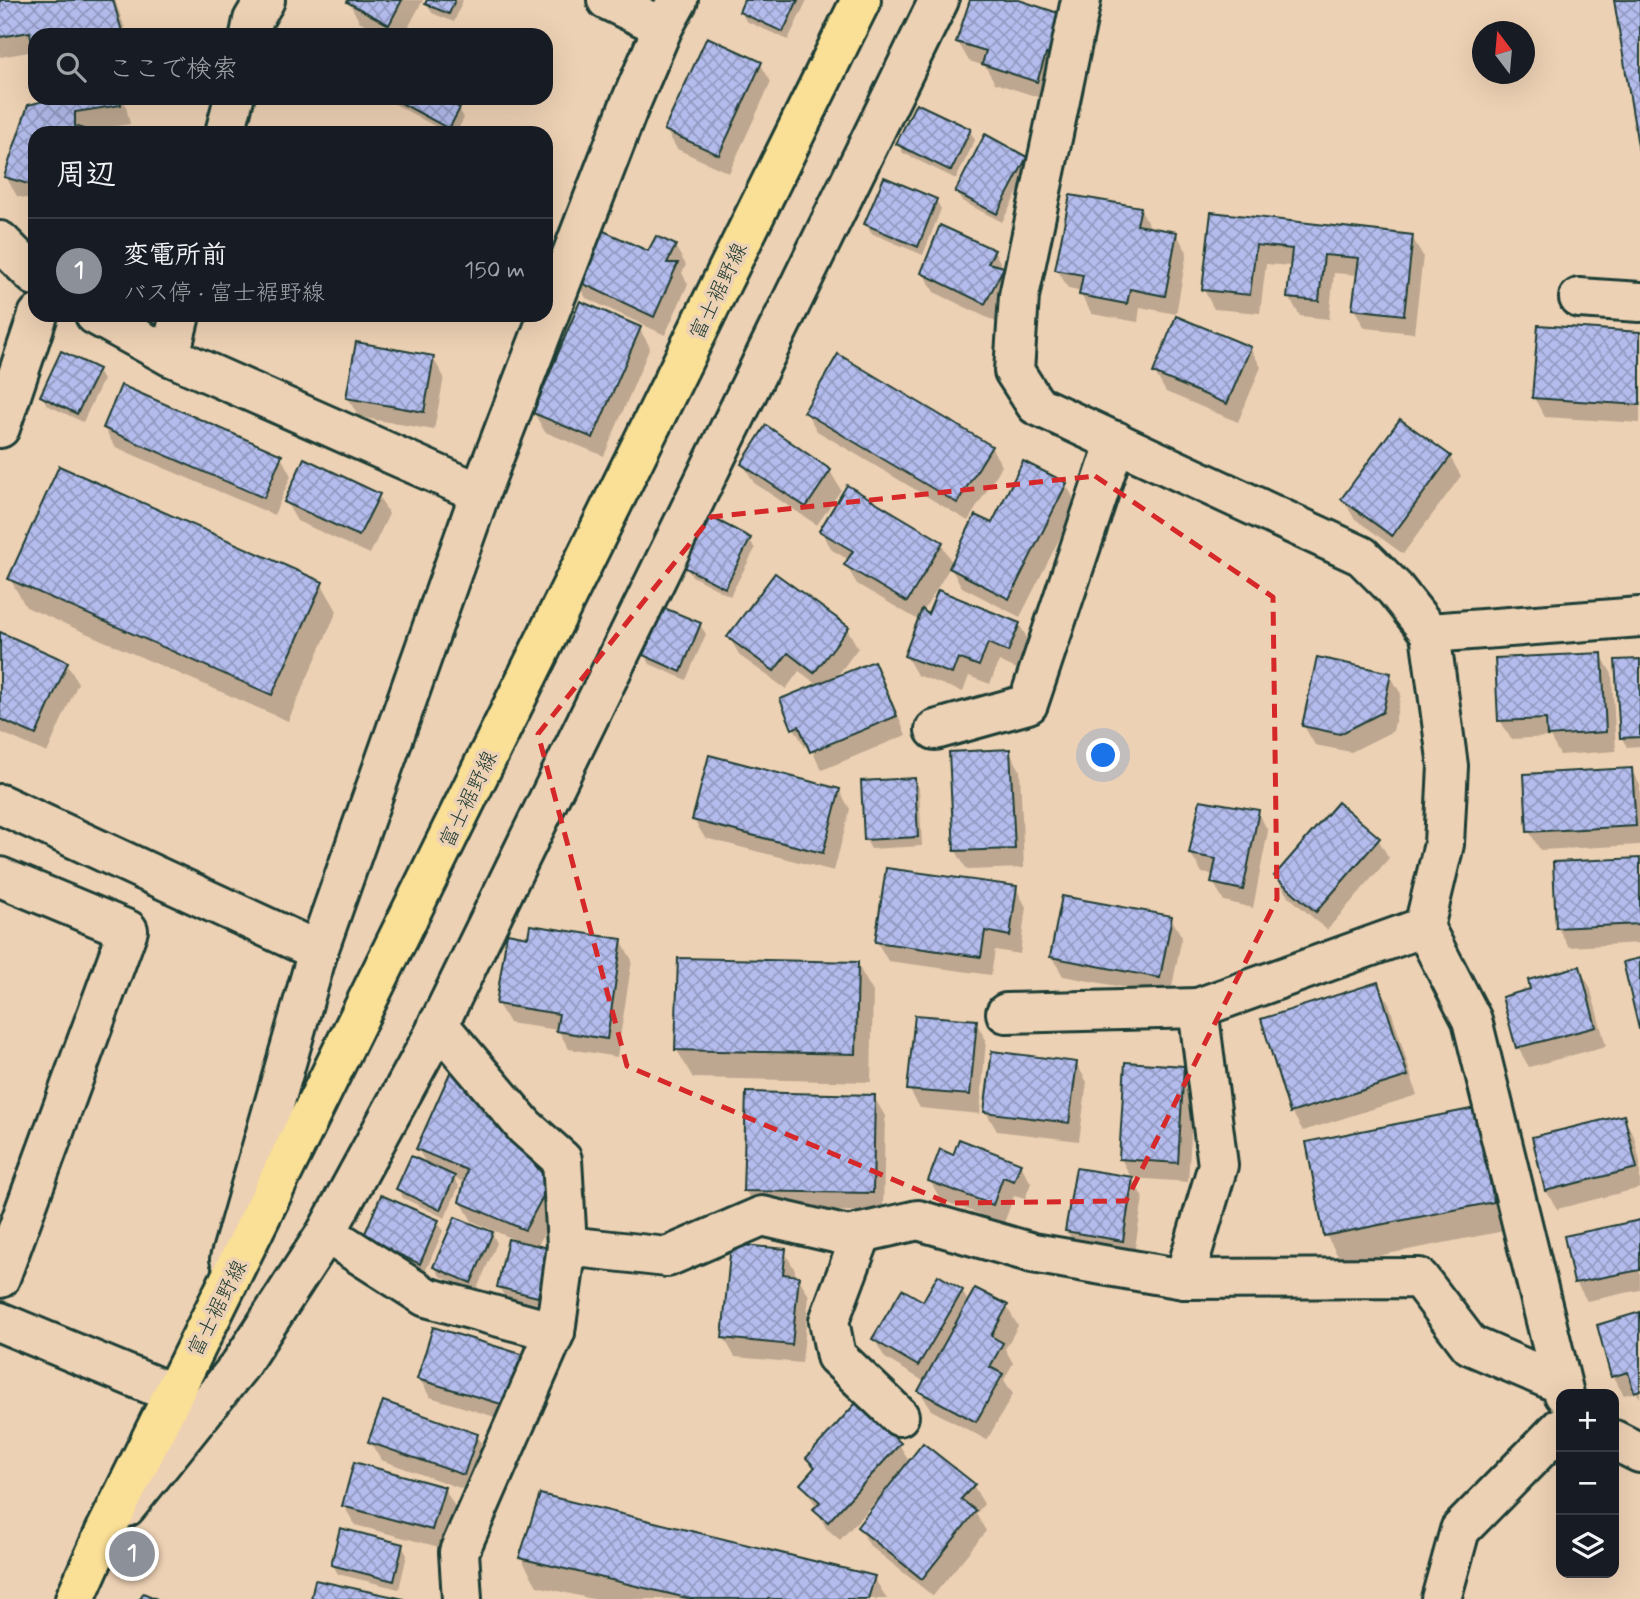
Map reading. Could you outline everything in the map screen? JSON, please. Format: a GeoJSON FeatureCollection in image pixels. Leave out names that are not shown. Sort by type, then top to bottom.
{"type":"FeatureCollection","features":[{"type":"Feature","properties":{"kind":"main road","name":"富士裾野線"},"geometry":{"type":"LineString","coordinates":[[75,1599],[104,1535],[861,0]]}},
{"type":"Feature","properties":{"kind":"street"},"geometry":{"type":"LineString","coordinates":[[251,28],[265,0]]}},
{"type":"Feature","properties":{"kind":"street"},"geometry":{"type":"LineString","coordinates":[[553,304],[628,109],[671,13],[607,0]]}},
{"type":"Feature","properties":{"kind":"street"},"geometry":{"type":"LineString","coordinates":[[104,1535],[240,1365],[326,1233],[439,1024],[939,0]]}},
{"type":"Feature","properties":{"kind":"street"},"geometry":{"type":"LineString","coordinates":[[1081,0],[1019,296],[1014,371],[1036,405],[1362,556],[1395,589],[1430,633],[1447,766],[1444,844],[1424,927],[1472,1020],[1562,1389]]}},
{"type":"Feature","properties":{"kind":"street"},"geometry":{"type":"LineString","coordinates":[[227,126],[232,105]]}},
{"type":"Feature","properties":{"kind":"street"},"geometry":{"type":"LineString","coordinates":[[0,241],[28,269]]}},
{"type":"Feature","properties":{"kind":"street"},"geometry":{"type":"LineString","coordinates":[[1579,298],[1640,302]]}},
{"type":"Feature","properties":{"kind":"street"},"geometry":{"type":"LineString","coordinates":[[0,428],[36,322]]}},
{"type":"Feature","properties":{"kind":"street"},"geometry":{"type":"LineString","coordinates":[[108,322],[170,356],[480,493]]}},
{"type":"Feature","properties":{"kind":"street"},"geometry":{"type":"LineString","coordinates":[[170,356],[178,322]]}},
{"type":"Feature","properties":{"kind":"street"},"geometry":{"type":"LineString","coordinates":[[218,1308],[238,1226],[318,951],[480,493],[546,322]]}},
{"type":"Feature","properties":{"kind":"street"},"geometry":{"type":"LineString","coordinates":[[935,730],[1028,704],[1116,441]]}},
{"type":"Feature","properties":{"kind":"street"},"geometry":{"type":"LineString","coordinates":[[1430,633],[1640,617]]}},
{"type":"Feature","properties":{"kind":"street"},"geometry":{"type":"LineString","coordinates":[[0,804],[318,951]]}},
{"type":"Feature","properties":{"kind":"street"},"geometry":{"type":"LineString","coordinates":[[0,877],[128,930],[0,1278]]}},
{"type":"Feature","properties":{"kind":"street"},"geometry":{"type":"LineString","coordinates":[[1006,1013],[1198,1008],[1424,927]]}},
{"type":"Feature","properties":{"kind":"street"},"geometry":{"type":"LineString","coordinates":[[1184,1279],[1218,1165],[1198,1008]]}},
{"type":"Feature","properties":{"kind":"street"},"geometry":{"type":"LineString","coordinates":[[439,1024],[525,1127],[562,1160],[567,1246],[555,1332],[459,1552],[462,1599]]}},
{"type":"Feature","properties":{"kind":"street"},"geometry":{"type":"LineString","coordinates":[[567,1246],[667,1257],[762,1216],[848,1236],[918,1220],[1032,1253],[1184,1279],[1419,1278],[1470,1345],[1562,1389]]}},
{"type":"Feature","properties":{"kind":"street"},"geometry":{"type":"LineString","coordinates":[[326,1233],[426,1297],[555,1332]]}},
{"type":"Feature","properties":{"kind":"street"},"geometry":{"type":"LineString","coordinates":[[862,1233],[829,1321],[835,1356],[899,1416]]}},
{"type":"Feature","properties":{"kind":"street"},"geometry":{"type":"LineString","coordinates":[[0,1322],[174,1394]]}},
{"type":"Feature","properties":{"kind":"street"},"geometry":{"type":"LineString","coordinates":[[1441,1599],[1460,1530],[1556,1432]]}},
{"type":"Feature","properties":{"kind":"street"},"geometry":{"type":"LineString","coordinates":[[1619,1442],[1640,1453]]}},
{"type":"Feature","properties":{"kind":"highlighted area"},"geometry":{"type":"Polygon","coordinates":[[[1095,476],[1273,597],[1277,899],[1126,1201],[948,1203],[627,1066],[538,734],[711,517],[1095,476]]]}},
{"type":"Feature","properties":{"kind":"building"},"geometry":{"type":"Polygon","coordinates":[[[0,0],[113,0],[121,28],[28,28],[28,32],[0,37],[0,0]]]}},
{"type":"Feature","properties":{"kind":"building"},"geometry":{"type":"Polygon","coordinates":[[[402,0],[389,25],[347,2],[402,0]]]}},
{"type":"Feature","properties":{"kind":"building"},"geometry":{"type":"Polygon","coordinates":[[[427,0],[455,0],[449,14],[425,4],[427,0]]]}},
{"type":"Feature","properties":{"kind":"building"},"geometry":{"type":"Polygon","coordinates":[[[744,0],[798,0],[783,32],[739,12],[744,0]]]}},
{"type":"Feature","properties":{"kind":"building"},"geometry":{"type":"Polygon","coordinates":[[[970,0],[1019,0],[1070,17],[1056,57],[1046,54],[1037,82],[982,64],[986,51],[956,42],[970,0]]]}},
{"type":"Feature","properties":{"kind":"building"},"geometry":{"type":"Polygon","coordinates":[[[1614,0],[1640,0],[1640,158],[1614,0]]]}},
{"type":"Feature","properties":{"kind":"building"},"geometry":{"type":"Polygon","coordinates":[[[707,37],[762,62],[719,155],[664,130],[707,37]]]}},
{"type":"Feature","properties":{"kind":"building"},"geometry":{"type":"Polygon","coordinates":[[[916,103],[971,129],[951,171],[896,144],[916,103]]]}},
{"type":"Feature","properties":{"kind":"building"},"geometry":{"type":"Polygon","coordinates":[[[28,105],[121,105],[75,112],[75,126],[28,126],[28,184],[4,177],[28,105]]]}},
{"type":"Feature","properties":{"kind":"building"},"geometry":{"type":"Polygon","coordinates":[[[405,105],[455,105],[460,108],[451,126],[443,126],[405,105]]]}},
{"type":"Feature","properties":{"kind":"building"},"geometry":{"type":"Polygon","coordinates":[[[985,134],[1027,157],[997,214],[955,192],[985,134]]]}},
{"type":"Feature","properties":{"kind":"building"},"geometry":{"type":"Polygon","coordinates":[[[884,177],[937,199],[918,247],[864,224],[884,177]]]}},
{"type":"Feature","properties":{"kind":"building"},"geometry":{"type":"Polygon","coordinates":[[[1070,195],[1141,207],[1137,225],[1177,232],[1165,296],[1130,289],[1127,304],[1079,295],[1083,275],[1055,270],[1070,195]]]}},
{"type":"Feature","properties":{"kind":"building"},"geometry":{"type":"Polygon","coordinates":[[[1211,212],[1413,235],[1404,315],[1352,309],[1359,258],[1324,255],[1319,301],[1287,298],[1292,249],[1256,245],[1250,295],[1202,290],[1211,212]]]}},
{"type":"Feature","properties":{"kind":"building"},"geometry":{"type":"Polygon","coordinates":[[[940,225],[995,250],[988,263],[1004,267],[985,304],[921,273],[940,225]]]}},
{"type":"Feature","properties":{"kind":"building"},"geometry":{"type":"Polygon","coordinates":[[[597,228],[648,251],[656,236],[676,245],[667,263],[678,263],[654,317],[573,279],[597,228]]]}},
{"type":"Feature","properties":{"kind":"building"},"geometry":{"type":"Polygon","coordinates":[[[580,301],[641,327],[593,438],[533,413],[580,301]]]}},
{"type":"Feature","properties":{"kind":"building"},"geometry":{"type":"Polygon","coordinates":[[[1176,316],[1251,347],[1227,404],[1153,373],[1176,316]]]}},
{"type":"Feature","properties":{"kind":"building"},"geometry":{"type":"Polygon","coordinates":[[[1538,325],[1640,332],[1640,405],[1532,398],[1538,325]]]}},
{"type":"Feature","properties":{"kind":"building"},"geometry":{"type":"Polygon","coordinates":[[[356,342],[434,356],[424,412],[346,398],[356,342]]]}},
{"type":"Feature","properties":{"kind":"building"},"geometry":{"type":"Polygon","coordinates":[[[61,351],[99,369],[77,414],[40,396],[61,351]]]}},
{"type":"Feature","properties":{"kind":"building"},"geometry":{"type":"Polygon","coordinates":[[[838,354],[992,446],[957,503],[804,412],[838,354]]]}},
{"type":"Feature","properties":{"kind":"building"},"geometry":{"type":"Polygon","coordinates":[[[121,385],[282,455],[264,498],[103,428],[121,385]]]}},
{"type":"Feature","properties":{"kind":"building"},"geometry":{"type":"Polygon","coordinates":[[[1400,419],[1451,456],[1392,536],[1341,499],[1400,419]]]}},
{"type":"Feature","properties":{"kind":"building"},"geometry":{"type":"Polygon","coordinates":[[[766,425],[831,470],[806,507],[741,464],[766,425]]]}},
{"type":"Feature","properties":{"kind":"building"},"geometry":{"type":"Polygon","coordinates":[[[304,458],[380,494],[359,536],[284,502],[304,458]]]}},
{"type":"Feature","properties":{"kind":"building"},"geometry":{"type":"Polygon","coordinates":[[[1023,461],[1067,483],[1009,599],[949,568],[975,515],[992,523],[1023,461]]]}},
{"type":"Feature","properties":{"kind":"building"},"geometry":{"type":"Polygon","coordinates":[[[59,466],[323,582],[272,695],[8,579],[59,466]]]}},
{"type":"Feature","properties":{"kind":"building"},"geometry":{"type":"Polygon","coordinates":[[[847,485],[943,542],[907,602],[844,565],[853,551],[819,531],[847,485]]]}},
{"type":"Feature","properties":{"kind":"building"},"geometry":{"type":"Polygon","coordinates":[[[711,517],[751,538],[725,588],[684,567],[711,517]]]}},
{"type":"Feature","properties":{"kind":"building"},"geometry":{"type":"Polygon","coordinates":[[[775,573],[849,627],[814,673],[788,653],[774,671],[727,637],[775,573]]]}},
{"type":"Feature","properties":{"kind":"building"},"geometry":{"type":"Polygon","coordinates":[[[938,590],[1020,623],[1008,652],[988,643],[979,666],[958,658],[952,674],[904,656],[922,609],[928,614],[938,590]]]}},
{"type":"Feature","properties":{"kind":"building"},"geometry":{"type":"Polygon","coordinates":[[[664,608],[701,623],[681,672],[643,655],[664,608]]]}},
{"type":"Feature","properties":{"kind":"building"},"geometry":{"type":"Polygon","coordinates":[[[0,632],[68,662],[36,735],[0,719],[0,632]]]}},
{"type":"Feature","properties":{"kind":"building"},"geometry":{"type":"Polygon","coordinates":[[[1602,653],[1606,732],[1547,736],[1546,719],[1498,721],[1495,658],[1602,653]]]}},
{"type":"Feature","properties":{"kind":"building"},"geometry":{"type":"Polygon","coordinates":[[[1317,657],[1391,673],[1383,712],[1340,734],[1302,726],[1317,657]]]}},
{"type":"Feature","properties":{"kind":"building"},"geometry":{"type":"Polygon","coordinates":[[[1640,659],[1640,737],[1620,738],[1615,660],[1640,659]]]}},
{"type":"Feature","properties":{"kind":"building"},"geometry":{"type":"Polygon","coordinates":[[[874,661],[897,716],[810,752],[799,726],[792,729],[780,699],[874,661]]]}},
{"type":"Feature","properties":{"kind":"building"},"geometry":{"type":"Polygon","coordinates":[[[1010,749],[1015,849],[954,851],[949,752],[1010,749]]]}},
{"type":"Feature","properties":{"kind":"building"},"geometry":{"type":"Polygon","coordinates":[[[709,755],[840,789],[823,853],[692,820],[709,755]]]}},
{"type":"Feature","properties":{"kind":"building"},"geometry":{"type":"Polygon","coordinates":[[[1632,768],[1636,826],[1527,832],[1524,774],[1632,768]]]}},
{"type":"Feature","properties":{"kind":"building"},"geometry":{"type":"Polygon","coordinates":[[[915,778],[918,837],[864,840],[861,781],[915,778]]]}},
{"type":"Feature","properties":{"kind":"building"},"geometry":{"type":"Polygon","coordinates":[[[1200,800],[1259,810],[1243,890],[1211,883],[1216,859],[1189,854],[1200,800]]]}},
{"type":"Feature","properties":{"kind":"building"},"geometry":{"type":"Polygon","coordinates":[[[1338,802],[1380,838],[1316,912],[1274,876],[1338,802]]]}},
{"type":"Feature","properties":{"kind":"building"},"geometry":{"type":"Polygon","coordinates":[[[1640,858],[1640,924],[1556,928],[1553,862],[1640,858]]]}},
{"type":"Feature","properties":{"kind":"building"},"geometry":{"type":"Polygon","coordinates":[[[886,868],[1017,886],[1010,936],[985,931],[981,957],[875,942],[886,868]]]}},
{"type":"Feature","properties":{"kind":"building"},"geometry":{"type":"Polygon","coordinates":[[[1062,896],[1172,916],[1160,978],[1050,957],[1062,896]]]}},
{"type":"Feature","properties":{"kind":"building"},"geometry":{"type":"Polygon","coordinates":[[[530,925],[622,939],[607,1039],[556,1031],[559,1014],[496,1004],[507,933],[528,937],[530,925]]]}},
{"type":"Feature","properties":{"kind":"building"},"geometry":{"type":"Polygon","coordinates":[[[678,958],[858,962],[856,1054],[675,1050],[678,958]]]}},
{"type":"Feature","properties":{"kind":"building"},"geometry":{"type":"Polygon","coordinates":[[[1640,958],[1640,1029],[1639,1029],[1623,962],[1640,958]]]}},
{"type":"Feature","properties":{"kind":"building"},"geometry":{"type":"Polygon","coordinates":[[[1580,966],[1596,1027],[1516,1048],[1502,997],[1530,989],[1528,980],[1580,966]]]}},
{"type":"Feature","properties":{"kind":"building"},"geometry":{"type":"Polygon","coordinates":[[[1378,982],[1408,1076],[1290,1113],[1261,1019],[1378,982]]]}},
{"type":"Feature","properties":{"kind":"building"},"geometry":{"type":"Polygon","coordinates":[[[915,1015],[977,1020],[970,1095],[907,1090],[915,1015]]]}},
{"type":"Feature","properties":{"kind":"building"},"geometry":{"type":"Polygon","coordinates":[[[992,1051],[1077,1062],[1069,1123],[984,1112],[992,1051]]]}},
{"type":"Feature","properties":{"kind":"building"},"geometry":{"type":"Polygon","coordinates":[[[1125,1062],[1184,1066],[1178,1163],[1119,1159],[1125,1062]]]}},
{"type":"Feature","properties":{"kind":"building"},"geometry":{"type":"Polygon","coordinates":[[[453,1066],[550,1183],[525,1230],[459,1202],[467,1170],[416,1149],[453,1066]]]}},
{"type":"Feature","properties":{"kind":"building"},"geometry":{"type":"Polygon","coordinates":[[[746,1092],[875,1095],[873,1193],[743,1191],[746,1092]]]}},
{"type":"Feature","properties":{"kind":"building"},"geometry":{"type":"Polygon","coordinates":[[[1476,1108],[1494,1202],[1324,1236],[1306,1142],[1476,1108]]]}},
{"type":"Feature","properties":{"kind":"building"},"geometry":{"type":"Polygon","coordinates":[[[1624,1115],[1637,1168],[1545,1191],[1532,1137],[1624,1115]]]}},
{"type":"Feature","properties":{"kind":"building"},"geometry":{"type":"Polygon","coordinates":[[[959,1139],[1021,1163],[1014,1181],[1003,1177],[993,1205],[928,1181],[940,1149],[953,1155],[959,1139]]]}},
{"type":"Feature","properties":{"kind":"building"},"geometry":{"type":"Polygon","coordinates":[[[411,1156],[455,1176],[440,1210],[396,1189],[411,1156]]]}},
{"type":"Feature","properties":{"kind":"building"},"geometry":{"type":"Polygon","coordinates":[[[1076,1168],[1133,1177],[1123,1241],[1065,1231],[1076,1168]]]}},
{"type":"Feature","properties":{"kind":"building"},"geometry":{"type":"Polygon","coordinates":[[[381,1195],[439,1220],[420,1264],[363,1238],[381,1195]]]}},
{"type":"Feature","properties":{"kind":"building"},"geometry":{"type":"Polygon","coordinates":[[[455,1217],[493,1232],[471,1283],[433,1267],[455,1217]]]}},
{"type":"Feature","properties":{"kind":"building"},"geometry":{"type":"Polygon","coordinates":[[[1640,1220],[1640,1270],[1574,1283],[1564,1236],[1640,1220]]]}},
{"type":"Feature","properties":{"kind":"building"},"geometry":{"type":"Polygon","coordinates":[[[508,1239],[549,1248],[538,1297],[497,1287],[508,1239]]]}},
{"type":"Feature","properties":{"kind":"building"},"geometry":{"type":"Polygon","coordinates":[[[731,1244],[786,1249],[783,1274],[799,1276],[792,1345],[722,1338],[731,1244]]]}},
{"type":"Feature","properties":{"kind":"building"},"geometry":{"type":"Polygon","coordinates":[[[938,1275],[963,1290],[918,1366],[872,1339],[902,1289],[923,1301],[938,1275]]]}},
{"type":"Feature","properties":{"kind":"building"},"geometry":{"type":"Polygon","coordinates":[[[975,1288],[1008,1305],[991,1336],[1003,1343],[990,1367],[1003,1374],[976,1422],[918,1391],[975,1288]]]}},
{"type":"Feature","properties":{"kind":"building"},"geometry":{"type":"Polygon","coordinates":[[[1640,1312],[1640,1390],[1634,1392],[1628,1372],[1611,1377],[1597,1325],[1640,1312]]]}},
{"type":"Feature","properties":{"kind":"building"},"geometry":{"type":"Polygon","coordinates":[[[433,1327],[524,1355],[508,1406],[417,1379],[433,1327]]]}},
{"type":"Feature","properties":{"kind":"building"},"geometry":{"type":"Polygon","coordinates":[[[383,1401],[478,1434],[464,1475],[368,1442],[383,1401]]]}},
{"type":"Feature","properties":{"kind":"building"},"geometry":{"type":"Polygon","coordinates":[[[856,1403],[901,1443],[828,1522],[813,1509],[820,1502],[800,1484],[815,1467],[806,1458],[856,1403]]]}},
{"type":"Feature","properties":{"kind":"building"},"geometry":{"type":"Polygon","coordinates":[[[923,1443],[975,1484],[961,1499],[976,1511],[922,1579],[857,1527],[923,1443]]]}},
{"type":"Feature","properties":{"kind":"building"},"geometry":{"type":"Polygon","coordinates":[[[354,1462],[445,1487],[432,1530],[342,1506],[354,1462]]]}},
{"type":"Feature","properties":{"kind":"building"},"geometry":{"type":"Polygon","coordinates":[[[540,1494],[875,1576],[868,1599],[691,1599],[519,1558],[540,1494]]]}},
{"type":"Feature","properties":{"kind":"building"},"geometry":{"type":"Polygon","coordinates":[[[340,1528],[403,1544],[394,1581],[331,1565],[340,1528]]]}},
{"type":"Feature","properties":{"kind":"building"},"geometry":{"type":"Polygon","coordinates":[[[315,1580],[404,1599],[311,1599],[315,1580]]]}},
{"type":"Feature","properties":{"kind":"building"},"geometry":{"type":"Polygon","coordinates":[[[143,1593],[157,1599],[140,1599],[143,1593]]]}},
{"type":"Feature","properties":{"kind":"place","name":"変電所前"},"geometry":{"type":"Point","coordinates":[132,1554]}}]}
